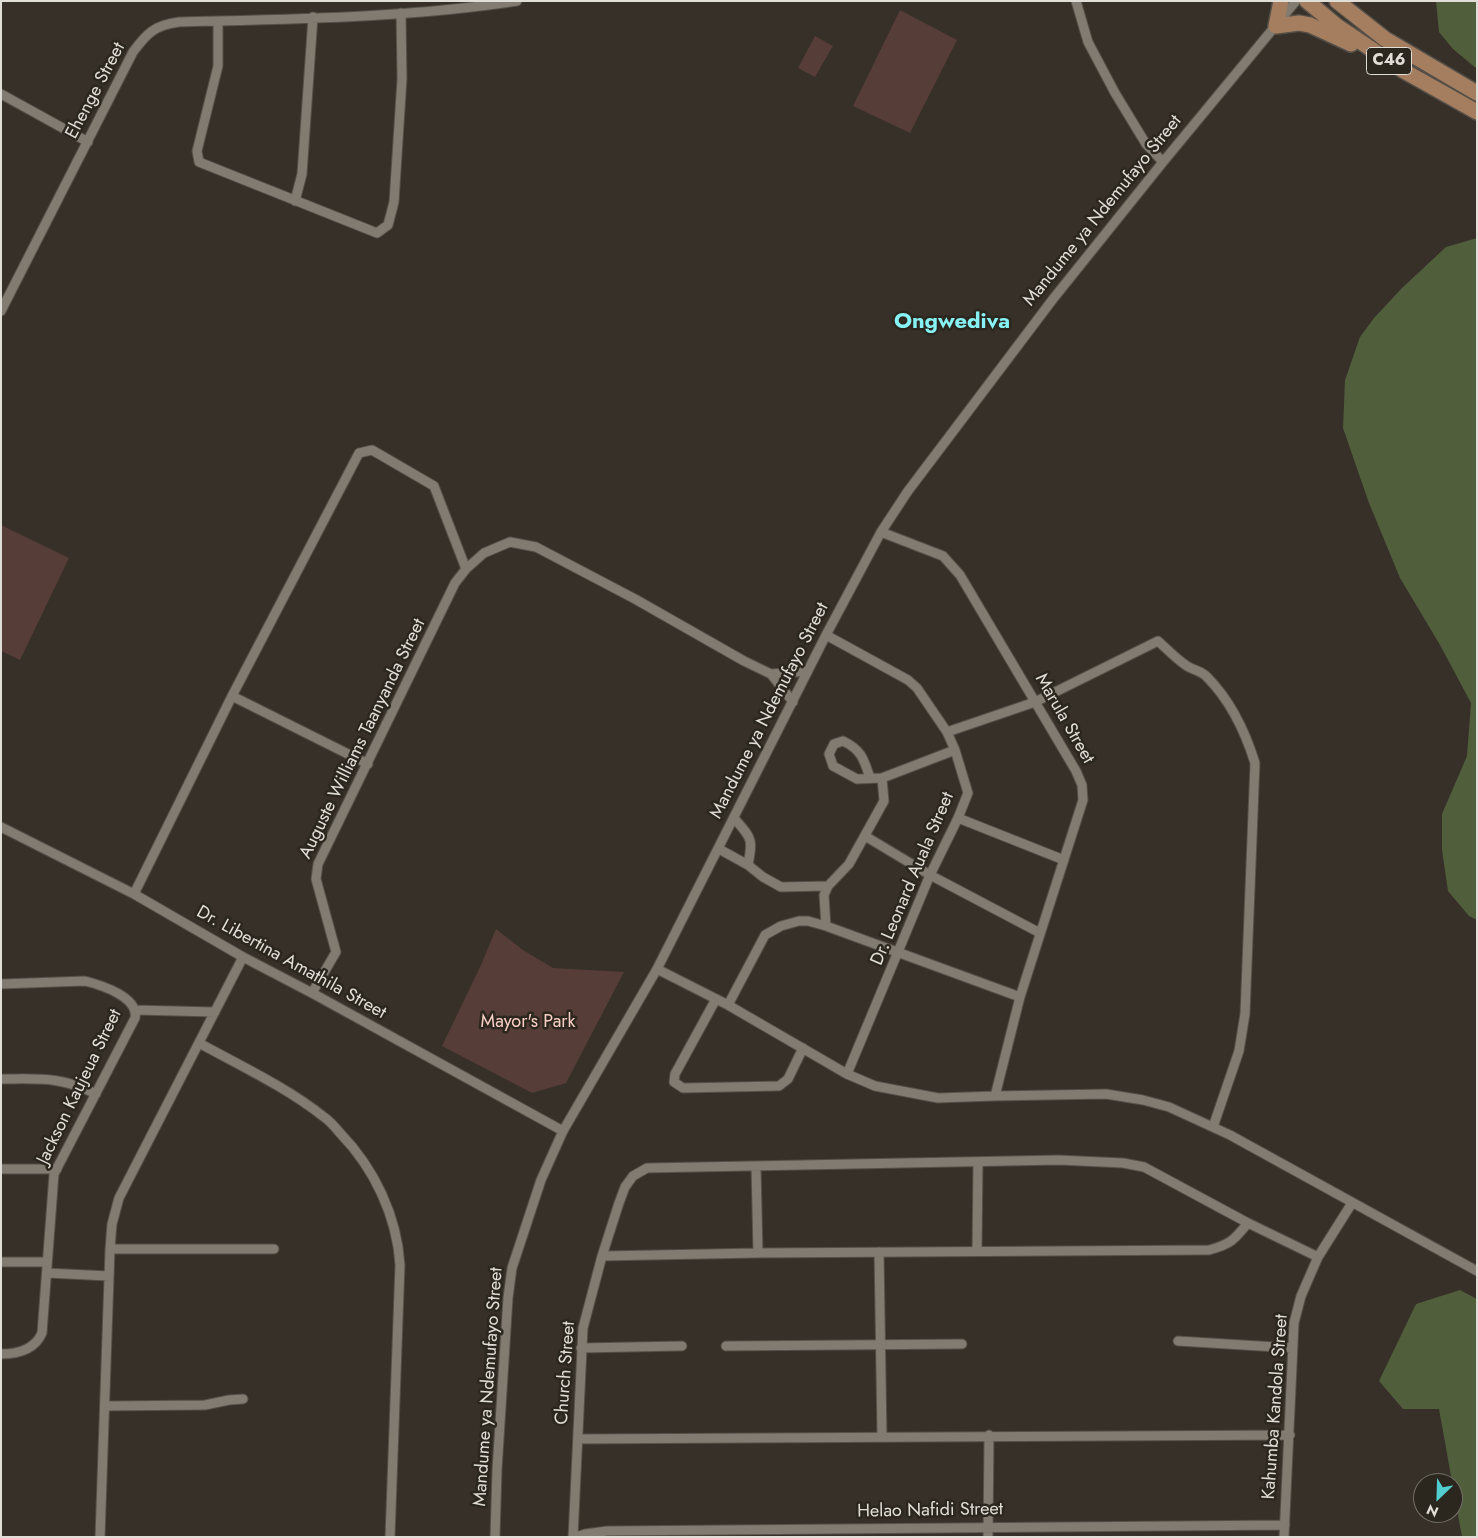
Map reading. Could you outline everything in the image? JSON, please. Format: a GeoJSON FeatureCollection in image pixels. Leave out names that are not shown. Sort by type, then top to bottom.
{"type":"FeatureCollection","features":[{"type":"Feature","properties":{"kind":"main road"},"geometry":{"type":"LineString","coordinates":[[1281,1],[1276,26],[1299,23],[1310,25],[1404,71]]}},
{"type":"Feature","properties":{"kind":"main road","name":"C46"},"geometry":{"type":"LineString","coordinates":[[1307,1],[1337,26],[1404,71],[1477,112]]}},
{"type":"Feature","properties":{"kind":"main road","name":"C46"},"geometry":{"type":"LineString","coordinates":[[1338,1],[1385,39],[1477,93]]}},
{"type":"Feature","properties":{"kind":"street","name":"Ehenge Street"},"geometry":{"type":"LineString","coordinates":[[1,311],[132,52],[146,34],[164,24],[466,9],[517,1]]}},
{"type":"Feature","properties":{"kind":"street"},"geometry":{"type":"LineString","coordinates":[[1076,1],[1088,42],[1115,93],[1146,144],[1163,162]]}},
{"type":"Feature","properties":{"kind":"street","name":"Mandume ya Ndemufayo Street"},"geometry":{"type":"LineString","coordinates":[[495,1537],[506,1317],[512,1268],[541,1180],[563,1131],[657,969],[792,702],[881,532],[908,491],[1052,299],[1296,1]]}},
{"type":"Feature","properties":{"kind":"street"},"geometry":{"type":"LineString","coordinates":[[218,21],[218,66],[197,151],[199,162],[377,233],[388,225],[394,202],[402,79],[401,13]]}},
{"type":"Feature","properties":{"kind":"street"},"geometry":{"type":"LineString","coordinates":[[295,201],[302,174],[313,17]]}},
{"type":"Feature","properties":{"kind":"street"},"geometry":{"type":"LineString","coordinates":[[2,97],[88,142]]}},
{"type":"Feature","properties":{"kind":"street"},"geometry":{"type":"LineString","coordinates":[[134,894],[232,696],[359,453],[372,450],[434,486],[466,569]]}},
{"type":"Feature","properties":{"kind":"street","name":"Marula Street"},"geometry":{"type":"LineString","coordinates":[[881,532],[943,556],[960,574],[1076,771],[1082,785],[1083,800],[1020,997],[995,1096]]}},
{"type":"Feature","properties":{"kind":"street","name":"Auguste Williams Taanyanda Street"},"geometry":{"type":"LineString","coordinates":[[312,993],[336,952],[317,884],[317,869],[455,583],[466,569],[484,553],[510,542],[536,547],[771,674]]}},
{"type":"Feature","properties":{"kind":"street","name":"Dr. Leonard Auala Street"},"geometry":{"type":"LineString","coordinates":[[826,636],[908,680],[917,688],[947,732],[956,750],[968,793],[958,818],[930,874],[848,1074]]}},
{"type":"Feature","properties":{"kind":"street"},"geometry":{"type":"LineString","coordinates":[[947,732],[1035,702],[1158,641],[1187,666],[1205,675],[1238,718],[1248,739],[1255,763],[1245,1014],[1239,1051],[1213,1127]]}},
{"type":"Feature","properties":{"kind":"street"},"geometry":{"type":"LineString","coordinates":[[771,674],[808,671]]}},
{"type":"Feature","properties":{"kind":"street"},"geometry":{"type":"LineString","coordinates":[[771,674],[792,702]]}},
{"type":"Feature","properties":{"kind":"street"},"geometry":{"type":"LineString","coordinates":[[232,696],[368,764]]}},
{"type":"Feature","properties":{"kind":"street"},"geometry":{"type":"LineString","coordinates":[[870,778],[864,760],[855,746],[843,741],[834,744],[829,754],[833,766],[857,779],[882,778],[956,750]]}},
{"type":"Feature","properties":{"kind":"street"},"geometry":{"type":"LineString","coordinates":[[826,926],[824,894],[828,886],[850,864],[884,801],[882,778]]}},
{"type":"Feature","properties":{"kind":"street"},"geometry":{"type":"LineString","coordinates":[[734,818],[750,837],[752,845],[748,866]]}},
{"type":"Feature","properties":{"kind":"street"},"geometry":{"type":"LineString","coordinates":[[958,818],[1064,860]]}},
{"type":"Feature","properties":{"kind":"street","name":"Dr. Libertina Amathila Street"},"geometry":{"type":"LineString","coordinates":[[1,827],[134,894],[243,957],[563,1131]]}},
{"type":"Feature","properties":{"kind":"street"},"geometry":{"type":"LineString","coordinates":[[865,836],[1040,934]]}},
{"type":"Feature","properties":{"kind":"street"},"geometry":{"type":"LineString","coordinates":[[719,849],[782,887],[828,886]]}},
{"type":"Feature","properties":{"kind":"street"},"geometry":{"type":"LineString","coordinates":[[728,1005],[765,935],[781,926],[799,921],[808,921],[826,926],[898,954],[1020,997]]}},
{"type":"Feature","properties":{"kind":"street"},"geometry":{"type":"LineString","coordinates":[[100,1537],[112,1224],[119,1198],[243,957]]}},
{"type":"Feature","properties":{"kind":"street"},"geometry":{"type":"LineString","coordinates":[[657,969],[728,1005],[848,1074],[875,1086],[938,1098],[1106,1094],[1143,1100],[1169,1107],[1213,1127],[1477,1272]]}},
{"type":"Feature","properties":{"kind":"street","name":"Jackson Kaujeua Street"},"geometry":{"type":"LineString","coordinates":[[1,984],[85,981],[97,984],[127,999],[132,1002],[135,1010],[135,1018],[53,1178],[42,1333],[40,1339],[19,1353],[1,1354]]}},
{"type":"Feature","properties":{"kind":"street"},"geometry":{"type":"LineString","coordinates":[[716,999],[675,1074],[674,1082],[683,1088],[779,1086],[788,1079],[803,1048]]}},
{"type":"Feature","properties":{"kind":"street"},"geometry":{"type":"LineString","coordinates":[[135,1010],[215,1012]]}},
{"type":"Feature","properties":{"kind":"street"},"geometry":{"type":"LineString","coordinates":[[199,1043],[279,1088],[325,1117],[352,1145],[371,1171],[386,1204],[395,1228],[400,1265],[390,1537]]}},
{"type":"Feature","properties":{"kind":"street"},"geometry":{"type":"LineString","coordinates":[[1,1079],[56,1080],[78,1085],[96,1094]]}},
{"type":"Feature","properties":{"kind":"street"},"geometry":{"type":"LineString","coordinates":[[758,1253],[756,1166],[1059,1160],[1123,1163],[1144,1166],[1318,1257]]}},
{"type":"Feature","properties":{"kind":"street"},"geometry":{"type":"LineString","coordinates":[[977,1251],[978,1163]]}},
{"type":"Feature","properties":{"kind":"street","name":"Church Street"},"geometry":{"type":"LineString","coordinates":[[575,1537],[583,1328],[602,1256],[625,1188],[633,1176],[646,1168],[756,1166]]}},
{"type":"Feature","properties":{"kind":"street"},"geometry":{"type":"LineString","coordinates":[[1,1169],[57,1170]]}},
{"type":"Feature","properties":{"kind":"street","name":"Kahumba Kandola Street"},"geometry":{"type":"LineString","coordinates":[[1284,1537],[1294,1322],[1301,1296],[1318,1257],[1352,1202]]}},
{"type":"Feature","properties":{"kind":"street"},"geometry":{"type":"LineString","coordinates":[[602,1256],[1209,1250],[1227,1245],[1248,1222]]}},
{"type":"Feature","properties":{"kind":"street"},"geometry":{"type":"LineString","coordinates":[[110,1249],[274,1249]]}},
{"type":"Feature","properties":{"kind":"street"},"geometry":{"type":"LineString","coordinates":[[879,1252],[882,1436]]}},
{"type":"Feature","properties":{"kind":"street"},"geometry":{"type":"LineString","coordinates":[[1,1262],[47,1262]]}},
{"type":"Feature","properties":{"kind":"street"},"geometry":{"type":"LineString","coordinates":[[46,1273],[109,1276]]}},
{"type":"Feature","properties":{"kind":"street"},"geometry":{"type":"LineString","coordinates":[[1178,1340],[1292,1348]]}},
{"type":"Feature","properties":{"kind":"street"},"geometry":{"type":"LineString","coordinates":[[726,1346],[962,1344]]}},
{"type":"Feature","properties":{"kind":"street"},"geometry":{"type":"LineString","coordinates":[[581,1348],[682,1346]]}},
{"type":"Feature","properties":{"kind":"street"},"geometry":{"type":"LineString","coordinates":[[105,1406],[205,1405],[243,1399]]}},
{"type":"Feature","properties":{"kind":"street"},"geometry":{"type":"LineString","coordinates":[[988,1532],[989,1435]]}},
{"type":"Feature","properties":{"kind":"street"},"geometry":{"type":"LineString","coordinates":[[578,1439],[989,1435],[1290,1435]]}},
{"type":"Feature","properties":{"kind":"street","name":"Helao Nafidi Street"},"geometry":{"type":"LineString","coordinates":[[575,1537],[607,1531],[704,1533],[988,1532],[1285,1525]]}},
{"type":"Feature","properties":{"kind":"green space"},"geometry":{"type":"Polygon","coordinates":[[[900,10],[957,40],[910,133],[853,106],[900,10]]]}},
{"type":"Feature","properties":{"kind":"green space"},"geometry":{"type":"Polygon","coordinates":[[[815,36],[833,46],[815,77],[798,68],[815,36]]]}},
{"type":"Feature","properties":{"kind":"green space"},"geometry":{"type":"Polygon","coordinates":[[[1,525],[69,558],[20,660],[1,651],[1,525]]]}},
{"type":"Feature","properties":{"kind":"green space","name":"Mayor's Park"},"geometry":{"type":"Polygon","coordinates":[[[496,929],[523,950],[553,968],[624,972],[566,1083],[532,1093],[442,1046],[496,929]]]}},
{"type":"Feature","properties":{"kind":"shaded area"},"geometry":{"type":"Polygon","coordinates":[[[1436,1],[1477,1],[1477,69],[1453,49],[1439,32],[1436,1]]]}},
{"type":"Feature","properties":{"kind":"shaded area"},"geometry":{"type":"Polygon","coordinates":[[[1477,238],[1477,920],[1469,916],[1448,891],[1442,850],[1442,814],[1467,756],[1471,703],[1440,645],[1400,578],[1369,503],[1343,428],[1345,380],[1360,337],[1374,318],[1402,288],[1446,247],[1477,238]]]}},
{"type":"Feature","properties":{"kind":"shaded area"},"geometry":{"type":"Polygon","coordinates":[[[1460,1290],[1477,1299],[1477,1537],[1462,1537],[1459,1523],[1463,1523],[1463,1473],[1450,1473],[1439,1409],[1403,1409],[1379,1381],[1416,1304],[1460,1290]]]}},
{"type":"Feature","properties":{"kind":"district","name":"Ongwediva"},"geometry":{"type":"Point","coordinates":[952,323]}}]}
